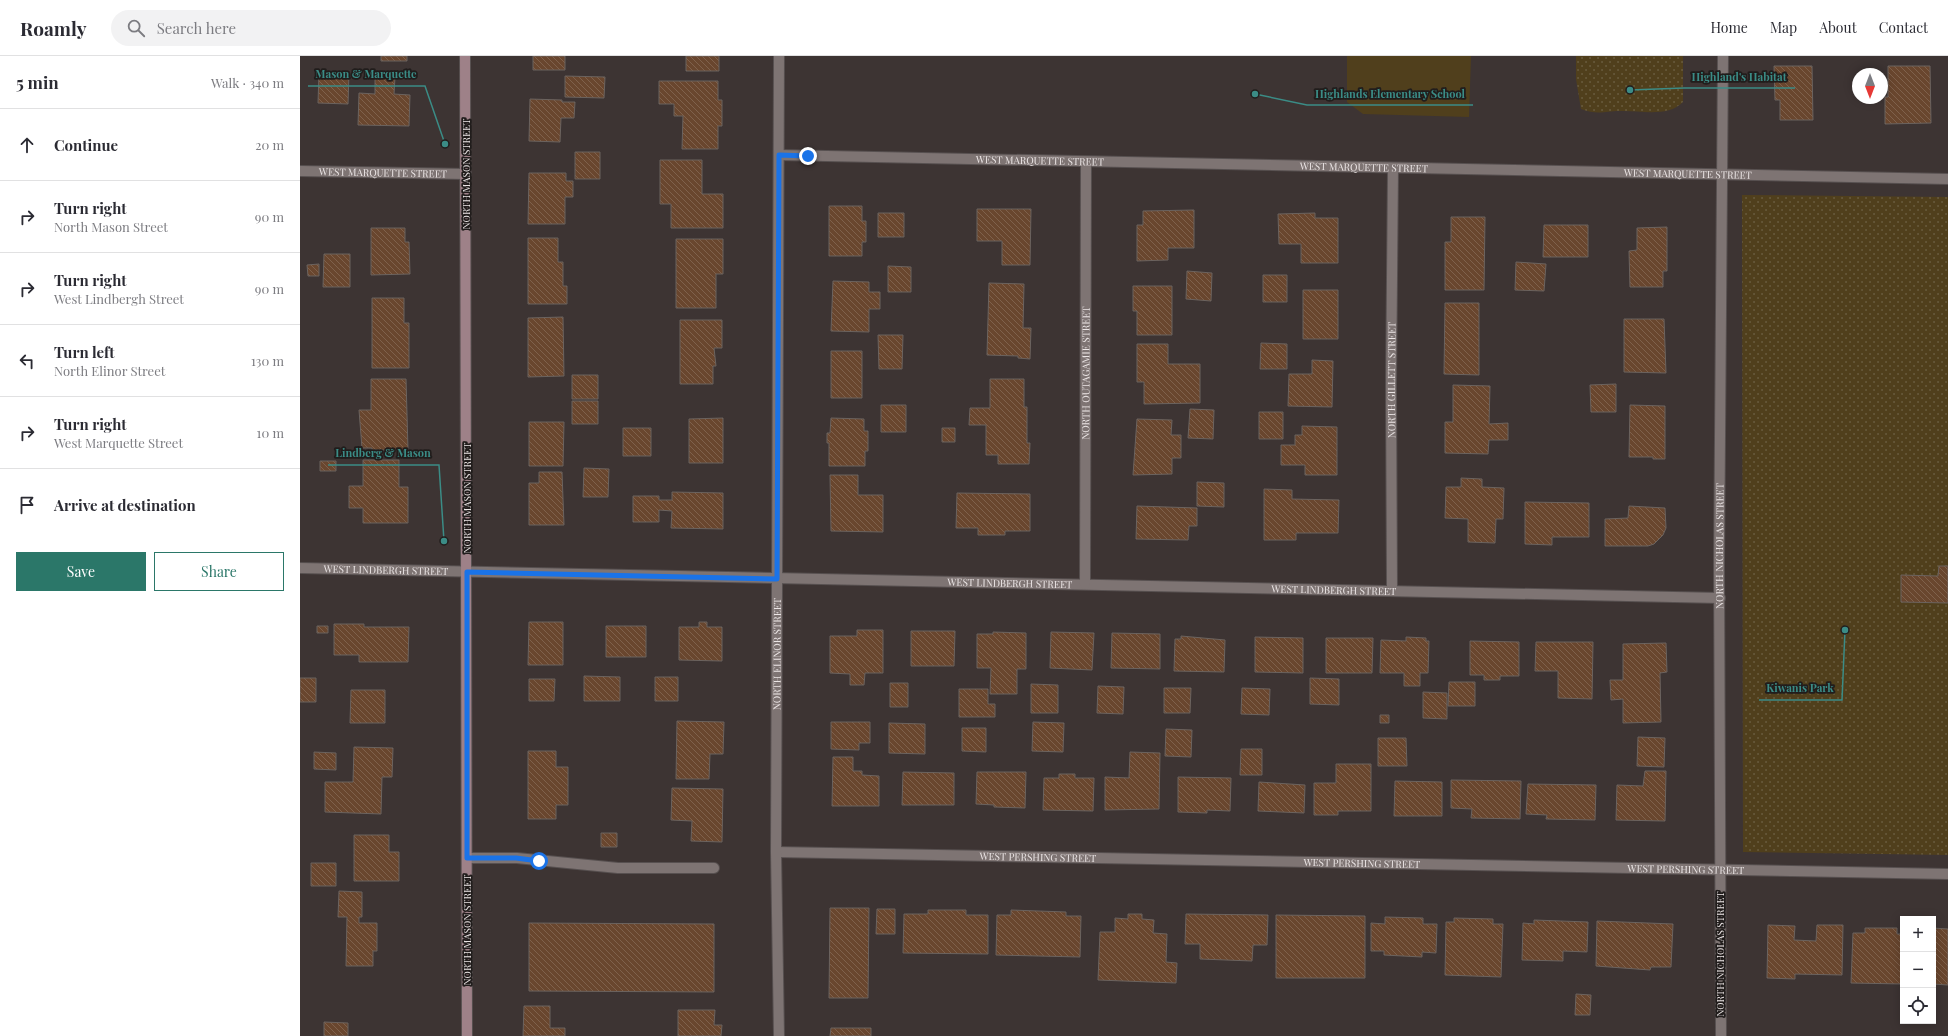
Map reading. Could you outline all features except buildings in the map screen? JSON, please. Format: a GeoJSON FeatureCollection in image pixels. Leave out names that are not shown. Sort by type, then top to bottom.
{"type":"FeatureCollection","features":[{"type":"Feature","properties":{"kind":"main road","name":"NORTH MASON STREET"},"geometry":{"type":"LineString","coordinates":[[466,56],[467,1036]]}},
{"type":"Feature","properties":{"kind":"street","name":"NORTH ELINOR STREET"},"geometry":{"type":"LineString","coordinates":[[779,56],[776,852],[779,1036]]}},
{"type":"Feature","properties":{"kind":"street","name":"NORTH NICHOLAS STREET"},"geometry":{"type":"LineString","coordinates":[[1721,1036],[1720,598],[1723,56]]}},
{"type":"Feature","properties":{"kind":"street","name":"WEST MARQUETTE STREET"},"geometry":{"type":"LineString","coordinates":[[779,155],[1948,179]]}},
{"type":"Feature","properties":{"kind":"street","name":"NORTH OUTAGAMIE STREET"},"geometry":{"type":"LineString","coordinates":[[1085,584],[1086,162]]}},
{"type":"Feature","properties":{"kind":"street","name":"NORTH GILLETT STREET"},"geometry":{"type":"LineString","coordinates":[[1392,591],[1391,386],[1393,168]]}},
{"type":"Feature","properties":{"kind":"street","name":"WEST MARQUETTE STREET"},"geometry":{"type":"LineString","coordinates":[[300,171],[466,174]]}},
{"type":"Feature","properties":{"kind":"street","name":"WEST LINDBERGH STREET"},"geometry":{"type":"LineString","coordinates":[[300,568],[1720,598]]}},
{"type":"Feature","properties":{"kind":"street","name":"WEST PERSHING STREET"},"geometry":{"type":"LineString","coordinates":[[776,852],[1948,874]]}},
{"type":"Feature","properties":{"kind":"street"},"geometry":{"type":"LineString","coordinates":[[467,858],[516,858],[618,868],[714,868]]}},
{"type":"Feature","properties":{"kind":"shaded area"},"geometry":{"type":"Polygon","coordinates":[[[1347,56],[1471,56],[1469,117],[1363,114],[1347,102],[1347,56]]]}},
{"type":"Feature","properties":{"kind":"shaded area"},"geometry":{"type":"Polygon","coordinates":[[[1576,56],[1683,56],[1683,102],[1670,110],[1655,112],[1593,112],[1581,109],[1576,79],[1576,56]]]}},
{"type":"Feature","properties":{"kind":"shaded area"},"geometry":{"type":"Polygon","coordinates":[[[1742,195],[1948,197],[1948,855],[1743,852],[1742,195]]]}},
{"type":"Feature","properties":{"kind":"place","name":"Highland's Habitat"},"geometry":{"type":"Point","coordinates":[1630,90]}},
{"type":"Feature","properties":{"kind":"place","name":"Highlands Elementary School"},"geometry":{"type":"Point","coordinates":[1255,94]}},
{"type":"Feature","properties":{"kind":"place","name":"Mason & Marquette"},"geometry":{"type":"Point","coordinates":[445,144]}},
{"type":"Feature","properties":{"kind":"place","name":"Lindberg & Mason"},"geometry":{"type":"Point","coordinates":[444,541]}},
{"type":"Feature","properties":{"kind":"place","name":"Kiwanis Park"},"geometry":{"type":"Point","coordinates":[1845,630]}},
{"type":"Feature","properties":{"kind":"route"},"geometry":{"type":"LineString","coordinates":[[539,861],[516,858],[467,858],[467,572],[777,579],[779,155],[808,156]]}}]}
